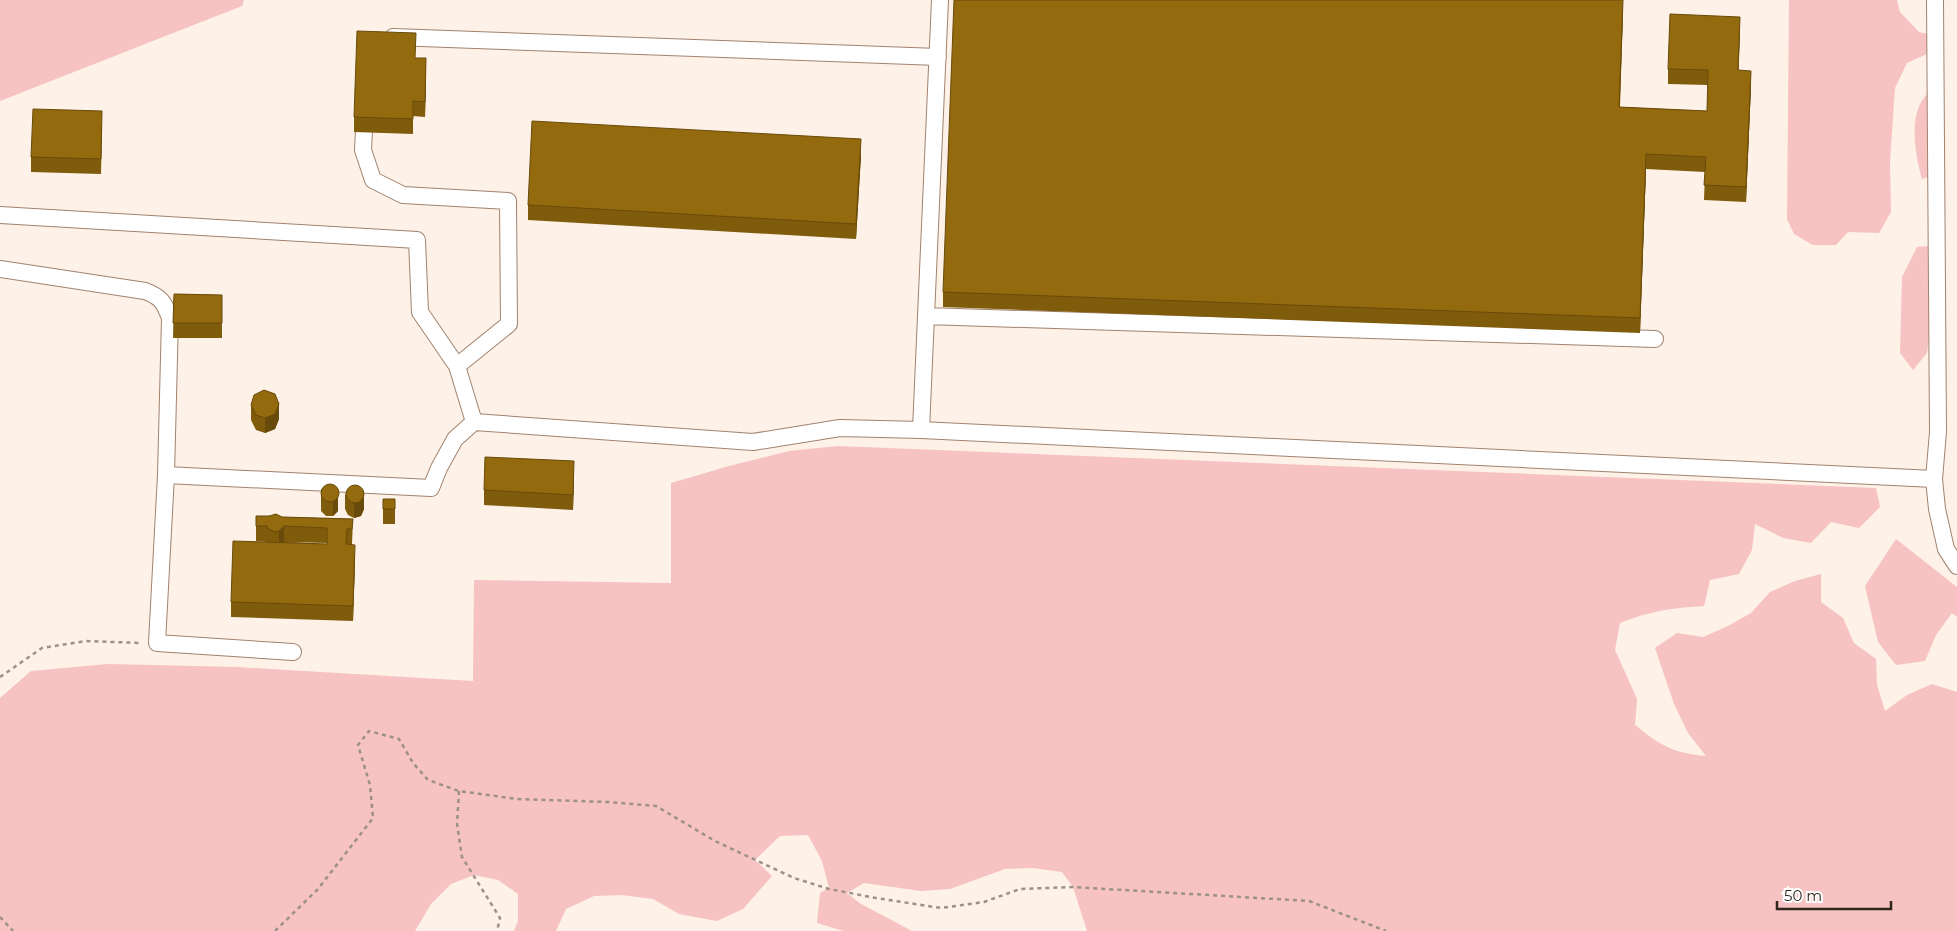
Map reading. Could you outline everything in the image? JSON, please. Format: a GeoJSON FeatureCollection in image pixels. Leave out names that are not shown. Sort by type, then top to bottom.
{"type":"FeatureCollection","features":[{"type":"Feature","properties":{"kind":"street"},"geometry":{"type":"LineString","coordinates":[[921,430],[940,0]]}},
{"type":"Feature","properties":{"kind":"street"},"geometry":{"type":"LineString","coordinates":[[1934,0],[1938,432],[1934,478],[1937,509],[1946,549],[1957,566]]}},
{"type":"Feature","properties":{"kind":"street"},"geometry":{"type":"LineString","coordinates":[[379,36],[938,57]]}},
{"type":"Feature","properties":{"kind":"street"},"geometry":{"type":"LineString","coordinates":[[366,93],[364,150],[373,180],[403,195],[508,201],[509,324],[456,366]]}},
{"type":"Feature","properties":{"kind":"street"},"geometry":{"type":"LineString","coordinates":[[0,215],[417,240],[420,312],[456,366],[474,422]]}},
{"type":"Feature","properties":{"kind":"street"},"geometry":{"type":"LineString","coordinates":[[0,269],[145,291],[157,296],[165,306],[170,318],[166,475],[157,643],[293,652]]}},
{"type":"Feature","properties":{"kind":"street"},"geometry":{"type":"LineString","coordinates":[[926,316],[1655,339]]}},
{"type":"Feature","properties":{"kind":"street"},"geometry":{"type":"LineString","coordinates":[[166,475],[431,488],[439,468],[455,439],[474,422],[753,442],[840,428],[921,430],[1934,478]]}},
{"type":"Feature","properties":{"kind":"path"},"geometry":{"type":"LineString","coordinates":[[0,678],[42,648],[86,641],[157,643]]}},
{"type":"Feature","properties":{"kind":"path"},"geometry":{"type":"LineString","coordinates":[[275,931],[318,889],[373,818],[370,784],[358,745],[369,730],[399,739],[413,763],[428,780],[459,791],[517,799],[608,802],[656,806],[715,840],[794,878],[829,889],[941,908],[984,902],[1020,889],[1074,887],[1309,901],[1386,931]]}},
{"type":"Feature","properties":{"kind":"path"},"geometry":{"type":"LineString","coordinates":[[459,791],[457,824],[462,856],[500,918],[497,931]]}},
{"type":"Feature","properties":{"kind":"path"},"geometry":{"type":"LineString","coordinates":[[0,917],[13,931]]}},
{"type":"Feature","properties":{"kind":"shaded area"},"geometry":{"type":"Polygon","coordinates":[[[0,0],[244,0],[242,6],[0,101],[0,0]]]}},
{"type":"Feature","properties":{"kind":"shaded area"},"geometry":{"type":"Polygon","coordinates":[[[1789,0],[1897,0],[1900,12],[1919,32],[1940,37],[1927,54],[1907,63],[1895,88],[1890,162],[1891,212],[1879,233],[1848,232],[1836,245],[1813,245],[1794,234],[1787,219],[1789,0]]]}},
{"type":"Feature","properties":{"kind":"shaded area"},"geometry":{"type":"Polygon","coordinates":[[[1932,88],[1931,176],[1922,179],[1916,152],[1915,122],[1920,104],[1932,88]]]}},
{"type":"Feature","properties":{"kind":"shaded area"},"geometry":{"type":"Polygon","coordinates":[[[1928,246],[1933,262],[1932,312],[1927,353],[1913,370],[1900,353],[1902,277],[1917,247],[1928,246]]]}},
{"type":"Feature","properties":{"kind":"shaded area"},"geometry":{"type":"Polygon","coordinates":[[[838,446],[1876,488],[1880,507],[1859,528],[1831,522],[1811,543],[1783,538],[1755,524],[1752,550],[1739,574],[1710,580],[1704,606],[1661,611],[1620,623],[1615,650],[1637,699],[1635,725],[1668,747],[1685,753],[1706,756],[1688,733],[1674,704],[1655,648],[1677,633],[1703,637],[1728,626],[1751,613],[1770,592],[1795,581],[1821,574],[1821,602],[1843,618],[1854,643],[1876,659],[1877,685],[1885,711],[1907,695],[1932,684],[1957,692],[1957,931],[1087,931],[1073,887],[1062,872],[1033,868],[1005,869],[950,889],[921,891],[864,883],[847,893],[861,904],[912,931],[844,931],[817,923],[820,893],[829,888],[822,861],[808,835],[780,836],[755,860],[772,876],[743,909],[717,921],[679,914],[653,899],[622,895],[594,896],[566,909],[556,931],[514,931],[518,921],[518,894],[498,880],[474,875],[451,884],[431,904],[415,931],[0,931],[0,698],[31,671],[108,664],[236,667],[473,681],[474,580],[671,583],[671,483],[789,451],[838,446]]]}},
{"type":"Feature","properties":{"kind":"shaded area"},"geometry":{"type":"Polygon","coordinates":[[[1896,539],[1957,587],[1957,617],[1952,613],[1936,635],[1925,661],[1896,665],[1878,642],[1865,586],[1896,539]]]}},
{"type":"Feature","properties":{"kind":"building"},"geometry":{"type":"Polygon","coordinates":[[[954,0],[1623,0],[1619,107],[1707,111],[1708,70],[1668,69],[1670,14],[1740,17],[1738,70],[1751,71],[1746,187],[1704,185],[1706,157],[1646,154],[1640,318],[943,292],[954,0]]]}},
{"type":"Feature","properties":{"kind":"building"},"geometry":{"type":"Polygon","coordinates":[[[357,31],[416,33],[415,58],[426,58],[425,102],[413,101],[413,119],[354,117],[357,31]]]}},
{"type":"Feature","properties":{"kind":"building"},"geometry":{"type":"Polygon","coordinates":[[[33,109],[102,111],[101,159],[31,157],[33,109]]]}},
{"type":"Feature","properties":{"kind":"building"},"geometry":{"type":"Polygon","coordinates":[[[532,121],[861,139],[856,224],[528,205],[532,121]]]}},
{"type":"Feature","properties":{"kind":"building"},"geometry":{"type":"Polygon","coordinates":[[[174,294],[222,295],[222,323],[173,323],[174,294]]]}},
{"type":"Feature","properties":{"kind":"building"},"geometry":{"type":"Polygon","coordinates":[[[264,390],[275,394],[279,404],[275,414],[265,418],[256,415],[251,405],[254,395],[264,390]]]}},
{"type":"Feature","properties":{"kind":"building"},"geometry":{"type":"Polygon","coordinates":[[[485,457],[574,461],[573,495],[484,490],[485,457]]]}},
{"type":"Feature","properties":{"kind":"building"},"geometry":{"type":"Polygon","coordinates":[[[330,484],[336,487],[339,493],[336,499],[330,502],[324,499],[321,493],[324,487],[330,484]]]}},
{"type":"Feature","properties":{"kind":"building"},"geometry":{"type":"Polygon","coordinates":[[[355,485],[361,488],[364,494],[361,500],[355,503],[349,500],[346,494],[349,488],[355,485]]]}},
{"type":"Feature","properties":{"kind":"building"},"geometry":{"type":"Polygon","coordinates":[[[383,499],[395,499],[395,509],[383,509],[383,499]]]}},
{"type":"Feature","properties":{"kind":"building"},"geometry":{"type":"Polygon","coordinates":[[[276,514],[282,517],[353,519],[352,529],[347,529],[346,544],[355,545],[353,606],[231,602],[233,541],[327,544],[327,528],[284,526],[275,532],[267,526],[256,526],[256,516],[276,514]]]}}]}
